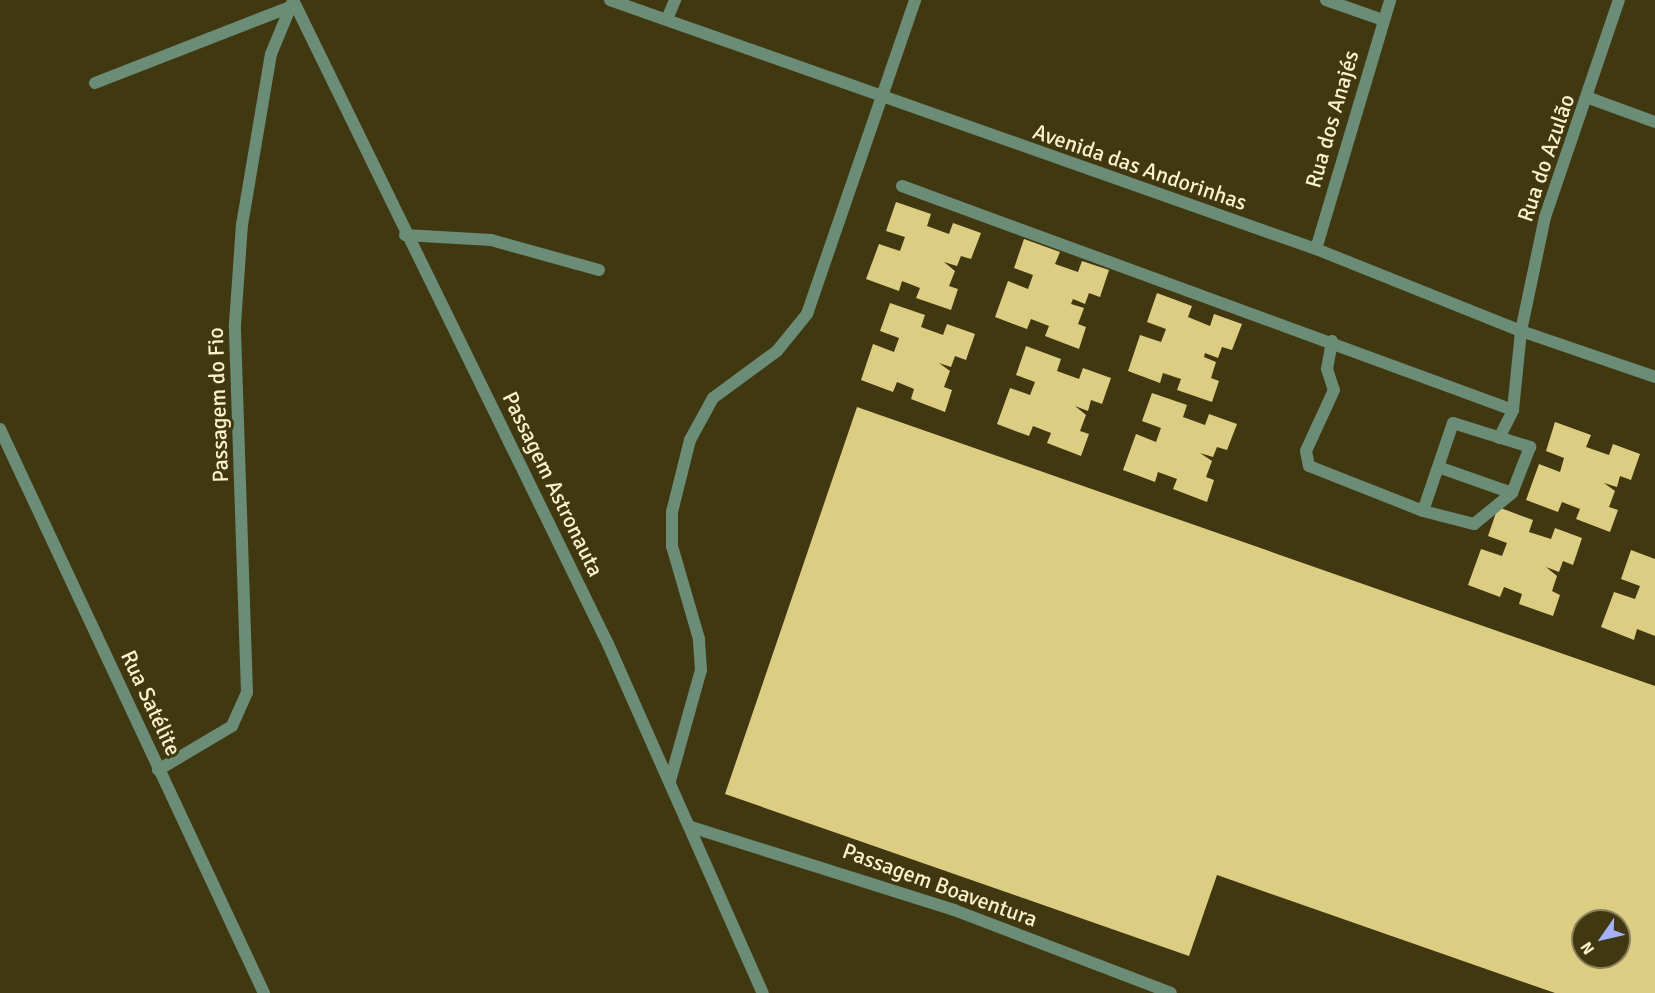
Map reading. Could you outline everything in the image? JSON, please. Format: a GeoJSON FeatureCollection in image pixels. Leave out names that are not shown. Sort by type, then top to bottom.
{"type":"FeatureCollection","features":[{"type":"Feature","properties":{"kind":"street","name":"Avenida das Andorinhas"},"geometry":{"type":"LineString","coordinates":[[610,0],[1316,249],[1521,331],[1655,377]]}},
{"type":"Feature","properties":{"kind":"street"},"geometry":{"type":"LineString","coordinates":[[667,19],[675,0]]}},
{"type":"Feature","properties":{"kind":"street"},"geometry":{"type":"LineString","coordinates":[[670,781],[701,670],[699,639],[672,546],[672,512],[690,440],[713,398],[777,351],[807,314],[915,0]]}},
{"type":"Feature","properties":{"kind":"street"},"geometry":{"type":"LineString","coordinates":[[1326,0],[1383,20]]}},
{"type":"Feature","properties":{"kind":"street","name":"Rua dos Anajés"},"geometry":{"type":"LineString","coordinates":[[1316,249],[1390,0]]}},
{"type":"Feature","properties":{"kind":"street","name":"Rua do Azulão"},"geometry":{"type":"LineString","coordinates":[[1514,410],[1521,331],[1545,217],[1589,98],[1619,0]]}},
{"type":"Feature","properties":{"kind":"street"},"geometry":{"type":"LineString","coordinates":[[95,83],[292,2]]}},
{"type":"Feature","properties":{"kind":"street","name":"Passagem Astronauta"},"geometry":{"type":"LineString","coordinates":[[292,2],[405,236],[608,644],[763,993]]}},
{"type":"Feature","properties":{"kind":"street","name":"Passagem do Fio"},"geometry":{"type":"LineString","coordinates":[[158,770],[232,726],[247,693],[235,324],[242,225],[260,108],[271,54],[292,2]]}},
{"type":"Feature","properties":{"kind":"street"},"geometry":{"type":"LineString","coordinates":[[1589,98],[1655,122]]}},
{"type":"Feature","properties":{"kind":"street"},"geometry":{"type":"LineString","coordinates":[[902,186],[1332,341],[1514,410],[1499,438]]}},
{"type":"Feature","properties":{"kind":"street"},"geometry":{"type":"LineString","coordinates":[[405,236],[491,240],[599,270]]}},
{"type":"Feature","properties":{"kind":"street"},"geometry":{"type":"LineString","coordinates":[[1332,341],[1327,369],[1334,390],[1306,451],[1309,466],[1424,511],[1474,524],[1512,493],[1530,447],[1453,423],[1424,511]]}},
{"type":"Feature","properties":{"kind":"street","name":"Rua Satélite"},"geometry":{"type":"LineString","coordinates":[[0,429],[264,993]]}},
{"type":"Feature","properties":{"kind":"street"},"geometry":{"type":"LineString","coordinates":[[1438,467],[1512,493]]}},
{"type":"Feature","properties":{"kind":"street","name":"Passagem Boaventura"},"geometry":{"type":"LineString","coordinates":[[691,827],[942,906],[1171,993]]}},
{"type":"Feature","properties":{"kind":"building"},"geometry":{"type":"Polygon","coordinates":[[[896,202],[931,214],[927,226],[949,234],[953,223],[981,233],[971,259],[961,256],[957,266],[944,262],[955,271],[949,286],[958,289],[951,310],[916,298],[920,288],[902,281],[899,291],[866,279],[879,244],[900,251],[905,237],[886,231],[896,202]]]}},
{"type":"Feature","properties":{"kind":"building"},"geometry":{"type":"Polygon","coordinates":[[[1024,239],[1060,252],[1055,264],[1078,272],[1082,261],[1109,270],[1100,297],[1089,293],[1085,304],[1073,299],[1071,304],[1084,308],[1078,324],[1086,327],[1079,349],[1045,336],[1049,326],[1031,319],[1027,329],[995,317],[1008,281],[1028,289],[1033,275],[1014,268],[1024,239]]]}},
{"type":"Feature","properties":{"kind":"building"},"geometry":{"type":"Polygon","coordinates":[[[1157,293],[1192,306],[1188,317],[1210,326],[1214,314],[1242,324],[1232,350],[1222,347],[1218,358],[1205,353],[1204,357],[1216,362],[1211,378],[1219,381],[1212,402],[1177,390],[1181,379],[1163,373],[1160,383],[1128,371],[1140,335],[1161,342],[1166,329],[1147,322],[1157,293]]]}},
{"type":"Feature","properties":{"kind":"building"},"geometry":{"type":"Polygon","coordinates":[[[890,303],[925,315],[921,327],[943,335],[947,324],[975,334],[966,360],[955,356],[951,367],[939,363],[950,371],[944,387],[952,390],[945,412],[911,399],[914,389],[897,382],[893,392],[861,380],[873,344],[894,352],[899,338],[880,331],[890,303]]]}},
{"type":"Feature","properties":{"kind":"building"},"geometry":{"type":"Polygon","coordinates":[[[1026,346],[1061,359],[1057,371],[1079,379],[1083,368],[1111,378],[1102,404],[1091,400],[1088,411],[1075,406],[1086,415],[1080,431],[1089,434],[1081,456],[1047,443],[1051,433],[1033,426],[1029,436],[997,424],[1010,388],[1030,395],[1035,382],[1016,375],[1026,346]]]}},
{"type":"Feature","properties":{"kind":"building"},"geometry":{"type":"Polygon","coordinates":[[[1152,393],[1187,405],[1183,417],[1205,425],[1209,414],[1237,424],[1227,450],[1217,447],[1213,457],[1200,453],[1212,461],[1206,477],[1214,480],[1207,502],[1173,489],[1177,479],[1158,472],[1155,482],[1123,470],[1136,434],[1156,442],[1161,428],[1142,421],[1152,393]]]}},
{"type":"Feature","properties":{"kind":"building"},"geometry":{"type":"Polygon","coordinates":[[[857,407],[1655,686],[1655,993],[1555,993],[1217,875],[1189,956],[725,794],[857,407]]]}},
{"type":"Feature","properties":{"kind":"building"},"geometry":{"type":"Polygon","coordinates":[[[1555,422],[1591,435],[1586,447],[1609,455],[1613,444],[1640,454],[1631,480],[1620,476],[1617,487],[1604,483],[1615,491],[1609,507],[1618,510],[1610,532],[1576,519],[1580,509],[1562,502],[1558,512],[1526,500],[1539,464],[1560,472],[1564,458],[1546,451],[1555,422]]]}},
{"type":"Feature","properties":{"kind":"building"},"geometry":{"type":"Polygon","coordinates":[[[1498,507],[1533,520],[1529,532],[1551,539],[1555,528],[1582,538],[1573,565],[1563,561],[1559,572],[1546,567],[1557,576],[1552,591],[1560,595],[1553,616],[1519,604],[1522,594],[1504,587],[1500,597],[1468,585],[1481,549],[1502,556],[1507,543],[1488,536],[1498,507]]]}},
{"type":"Feature","properties":{"kind":"building"},"geometry":{"type":"Polygon","coordinates":[[[1631,550],[1655,559],[1655,636],[1637,629],[1634,640],[1601,627],[1614,592],[1635,599],[1640,586],[1621,579],[1631,550]]]}}]}
